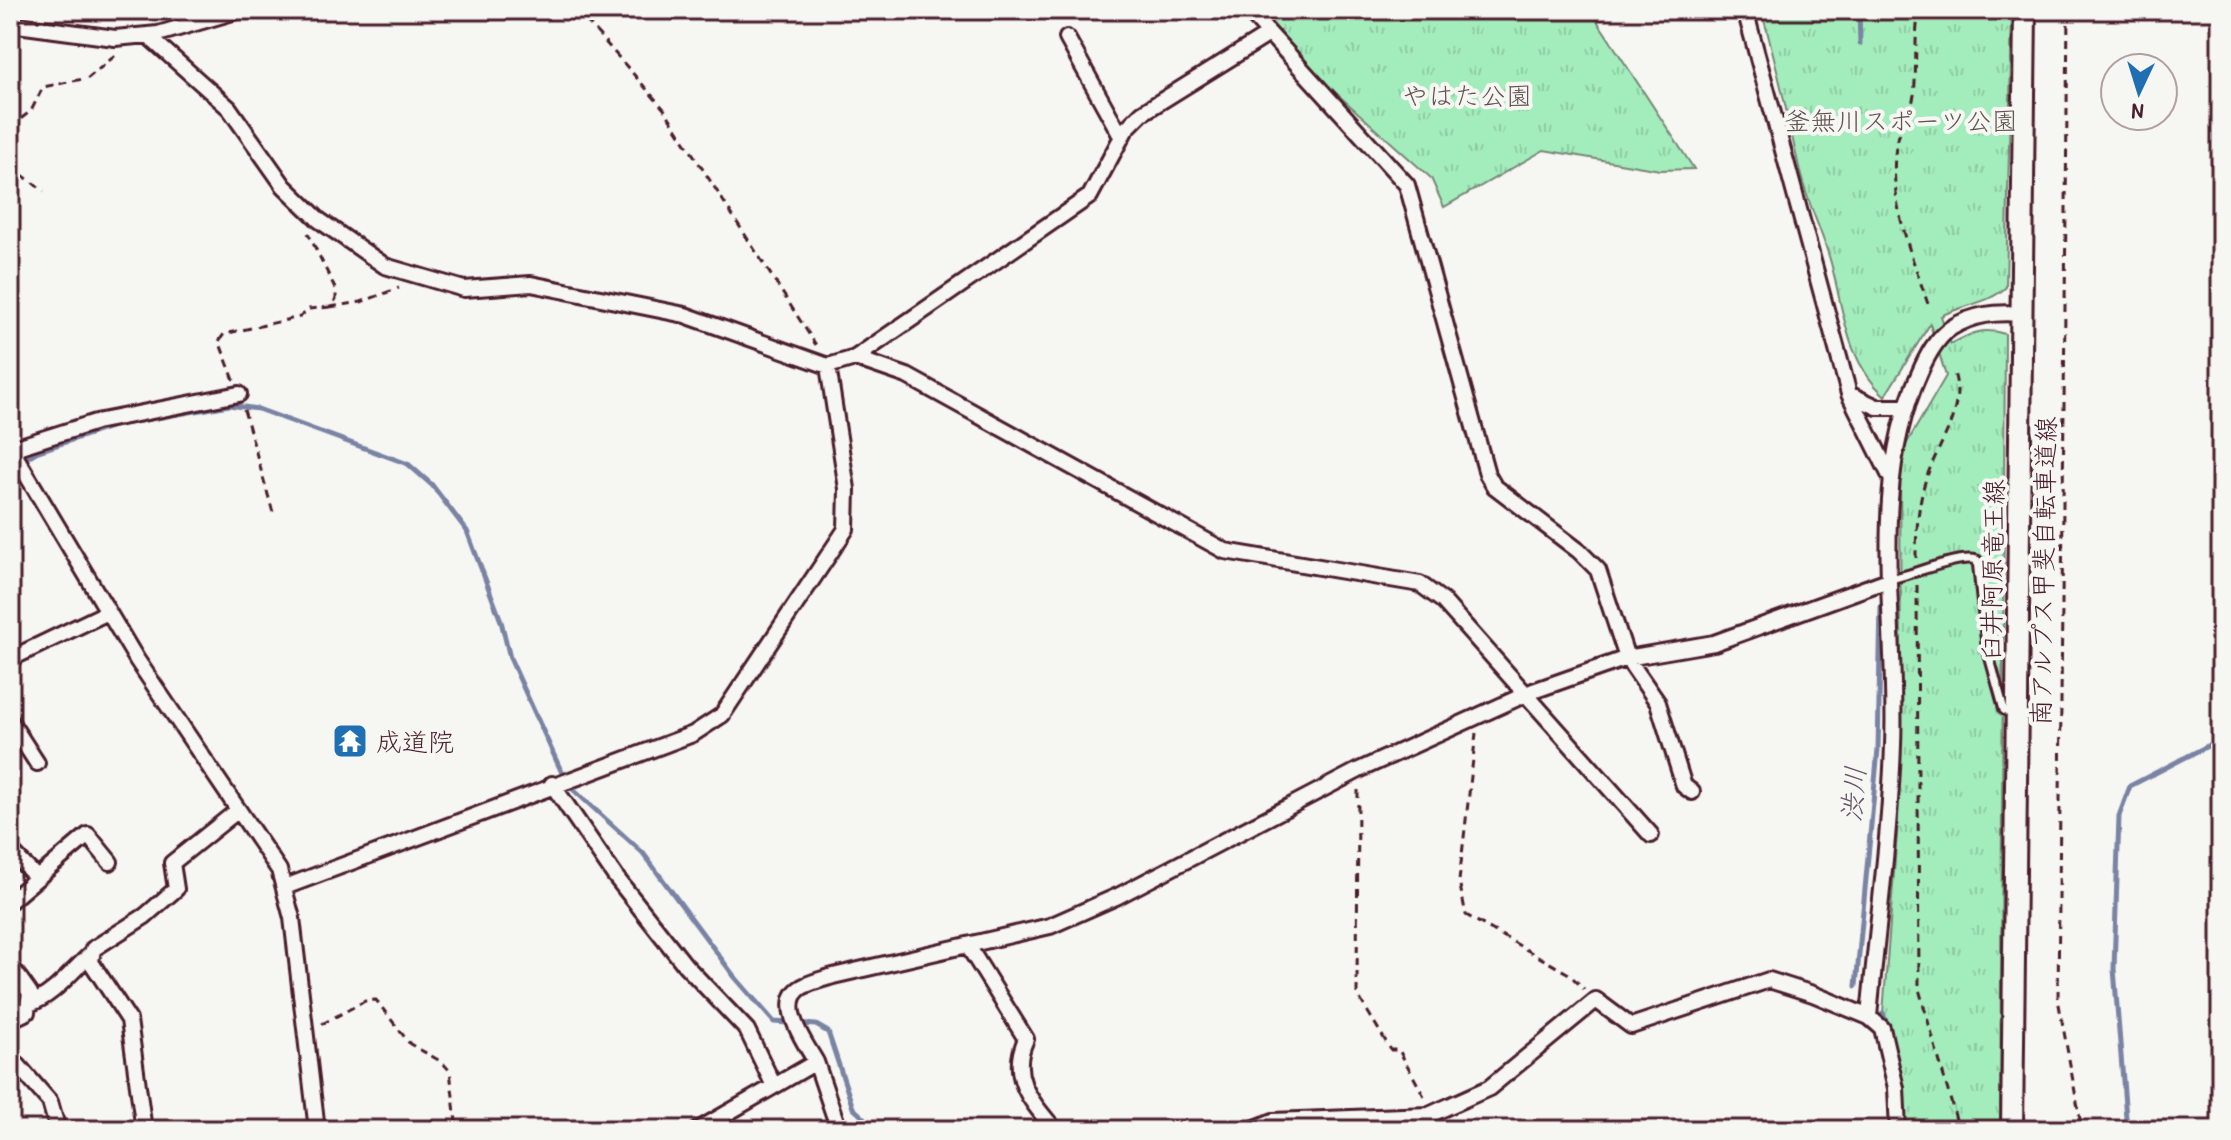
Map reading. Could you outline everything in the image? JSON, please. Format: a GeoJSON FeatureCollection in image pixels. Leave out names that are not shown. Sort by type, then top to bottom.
{"type":"FeatureCollection","features":[{"type":"Feature","properties":{"kind":"main road","name":"臼井阿原竜王線"},"geometry":{"type":"LineString","coordinates":[[2012,1130],[2025,10]]}},
{"type":"Feature","properties":{"kind":"street"},"geometry":{"type":"LineString","coordinates":[[10,24],[115,38],[142,35],[240,10]]}},
{"type":"Feature","properties":{"kind":"street"},"geometry":{"type":"LineString","coordinates":[[1248,10],[1407,185],[1487,474],[1494,486],[1579,551],[1598,570],[1627,658],[1658,703],[1684,786],[1692,792]]}},
{"type":"Feature","properties":{"kind":"street"},"geometry":{"type":"LineString","coordinates":[[1745,10],[1849,394],[1892,478]]}},
{"type":"Feature","properties":{"kind":"street"},"geometry":{"type":"LineString","coordinates":[[142,35],[229,108],[284,186],[316,218],[385,266],[464,289],[531,284],[685,315],[828,366],[855,358],[1090,196],[1121,136],[1142,113],[1269,34]]}},
{"type":"Feature","properties":{"kind":"street"},"geometry":{"type":"LineString","coordinates":[[1067,38],[1121,136]]}},
{"type":"Feature","properties":{"kind":"street"},"geometry":{"type":"LineString","coordinates":[[1869,1017],[1893,744],[1888,580],[1896,442],[1924,362],[1936,341],[1950,328],[1994,312],[2021,314]]}},
{"type":"Feature","properties":{"kind":"street"},"geometry":{"type":"LineString","coordinates":[[855,358],[907,376],[1225,551],[1420,584],[1443,601],[1651,835]]}},
{"type":"Feature","properties":{"kind":"street"},"geometry":{"type":"LineString","coordinates":[[285,887],[552,784],[693,734],[722,715],[846,529],[847,489],[828,366]]}},
{"type":"Feature","properties":{"kind":"street"},"geometry":{"type":"LineString","coordinates":[[239,394],[96,422],[11,448],[15,468],[237,811],[279,870],[285,887],[317,1130]]}},
{"type":"Feature","properties":{"kind":"street"},"geometry":{"type":"LineString","coordinates":[[1849,394],[1877,407],[1907,407]]}},
{"type":"Feature","properties":{"kind":"street"},"geometry":{"type":"LineString","coordinates":[[839,1130],[816,1062],[791,1016],[795,993],[801,987],[833,976],[968,946],[1064,920],[1359,770],[1524,695],[1627,658],[1714,643],[1888,580]]}},
{"type":"Feature","properties":{"kind":"street"},"geometry":{"type":"LineString","coordinates":[[10,659],[108,612]]}},
{"type":"Feature","properties":{"kind":"street"},"geometry":{"type":"LineString","coordinates":[[10,721],[37,763]]}},
{"type":"Feature","properties":{"kind":"street"},"geometry":{"type":"LineString","coordinates":[[552,784],[685,965],[747,1030],[773,1084]]}},
{"type":"Feature","properties":{"kind":"street"},"geometry":{"type":"LineString","coordinates":[[29,1004],[52,992],[93,949],[166,900],[176,889],[172,863],[237,811]]}},
{"type":"Feature","properties":{"kind":"street"},"geometry":{"type":"LineString","coordinates":[[10,901],[88,835],[110,862]]}},
{"type":"Feature","properties":{"kind":"street"},"geometry":{"type":"LineString","coordinates":[[10,850],[37,878]]}},
{"type":"Feature","properties":{"kind":"street"},"geometry":{"type":"LineString","coordinates":[[968,946],[1026,1039],[1019,1070],[1024,1090],[1055,1130]]}},
{"type":"Feature","properties":{"kind":"street"},"geometry":{"type":"LineString","coordinates":[[92,953],[91,962],[129,1020],[144,1130]]}},
{"type":"Feature","properties":{"kind":"street"},"geometry":{"type":"LineString","coordinates":[[10,965],[30,993],[27,1012],[10,1020]]}},
{"type":"Feature","properties":{"kind":"street"},"geometry":{"type":"LineString","coordinates":[[1250,1130],[1273,1121],[1433,1113],[1489,1088],[1596,1000],[1631,1026],[1769,980],[1869,1017],[1882,1028],[1889,1049],[1898,1130]]}},
{"type":"Feature","properties":{"kind":"street"},"geometry":{"type":"LineString","coordinates":[[10,1056],[50,1102],[58,1130]]}},
{"type":"Feature","properties":{"kind":"street"},"geometry":{"type":"LineString","coordinates":[[698,1130],[773,1084],[816,1062]]}},
{"type":"Feature","properties":{"kind":"lane"},"geometry":{"type":"LineString","coordinates":[[1888,580],[1916,575],[1968,556],[1977,560],[1986,645],[2004,710],[2016,716]]}},
{"type":"Feature","properties":{"kind":"path"},"geometry":{"type":"LineString","coordinates":[[577,10],[664,109],[828,366]]}},
{"type":"Feature","properties":{"kind":"path"},"geometry":{"type":"LineString","coordinates":[[1919,10],[1914,38],[1913,99],[1896,143],[1894,172],[1899,214],[1929,307]]}},
{"type":"Feature","properties":{"kind":"path","name":"南アルプス甲斐自転車道線"},"geometry":{"type":"LineString","coordinates":[[2068,10],[2058,999],[2082,1130]]}},
{"type":"Feature","properties":{"kind":"path"},"geometry":{"type":"LineString","coordinates":[[10,127],[31,111],[43,87],[88,78],[142,35]]}},
{"type":"Feature","properties":{"kind":"path"},"geometry":{"type":"LineString","coordinates":[[10,166],[44,191]]}},
{"type":"Feature","properties":{"kind":"path"},"geometry":{"type":"LineString","coordinates":[[316,218],[306,227],[336,290],[336,299],[330,307]]}},
{"type":"Feature","properties":{"kind":"path"},"geometry":{"type":"LineString","coordinates":[[274,516],[239,394],[219,341],[224,334],[300,317],[309,309],[361,302],[421,278]]}},
{"type":"Feature","properties":{"kind":"path"},"geometry":{"type":"LineString","coordinates":[[1953,370],[1958,384],[1953,418],[1924,484],[1916,575],[1919,989],[1959,1130]]}},
{"type":"Feature","properties":{"kind":"path"},"geometry":{"type":"LineString","coordinates":[[1478,716],[1459,881],[1466,915],[1569,974],[1596,1000]]}},
{"type":"Feature","properties":{"kind":"path"},"geometry":{"type":"LineString","coordinates":[[1359,770],[1357,994],[1391,1050],[1399,1050],[1433,1113]]}},
{"type":"Feature","properties":{"kind":"path"},"geometry":{"type":"LineString","coordinates":[[306,1033],[365,1001],[376,1000],[410,1044],[442,1062],[450,1071],[457,1130]]}},
{"type":"Feature","properties":{"kind":"green space","name":"やはた公園"},"geometry":{"type":"Polygon","coordinates":[[[1250,10],[1590,10],[1694,169],[1660,170],[1544,150],[1444,207],[1431,178],[1270,34],[1250,10]]]}},
{"type":"Feature","properties":{"kind":"green space","name":"釜無川スポーツ公園"},"geometry":{"type":"Polygon","coordinates":[[[1761,10],[2012,10],[2006,287],[1984,301],[1941,316],[1951,344],[1977,332],[2005,334],[2000,1130],[1903,1130],[1898,1067],[1883,1013],[1898,821],[1900,455],[1946,376],[1930,324],[1885,396],[1862,367],[1848,335],[1831,263],[1801,176],[1761,10]]]}},
{"type":"Feature","properties":{"kind":"waterway","name":"渋川"},"geometry":{"type":"LineString","coordinates":[[1859,10],[1860,44]]}},
{"type":"Feature","properties":{"kind":"waterway"},"geometry":{"type":"LineString","coordinates":[[10,464],[11,467],[36,452],[117,425],[229,405],[258,409],[408,464],[432,485],[467,531],[501,621],[510,658],[567,784],[643,853],[734,976],[774,1022],[816,1025],[828,1032],[853,1108],[877,1130]]}},
{"type":"Feature","properties":{"kind":"waterway","name":"渋川"},"geometry":{"type":"LineString","coordinates":[[1856,986],[1878,749],[1881,606]]}},
{"type":"Feature","properties":{"kind":"waterway"},"geometry":{"type":"LineString","coordinates":[[2127,1130],[2114,969],[2119,816],[2130,786],[2221,739]]}},
{"type":"Feature","properties":{"kind":"waterway","name":"渋川"},"geometry":{"type":"LineString","coordinates":[[1883,1013],[1888,1027]]}},
{"type":"Feature","properties":{"kind":"waterway","name":"渋川"},"geometry":{"type":"LineString","coordinates":[[1892,1040],[1899,1073]]}},
{"type":"Feature","properties":{"kind":"place","name":"成道院"},"geometry":{"type":"Point","coordinates":[350,741]}}]}
